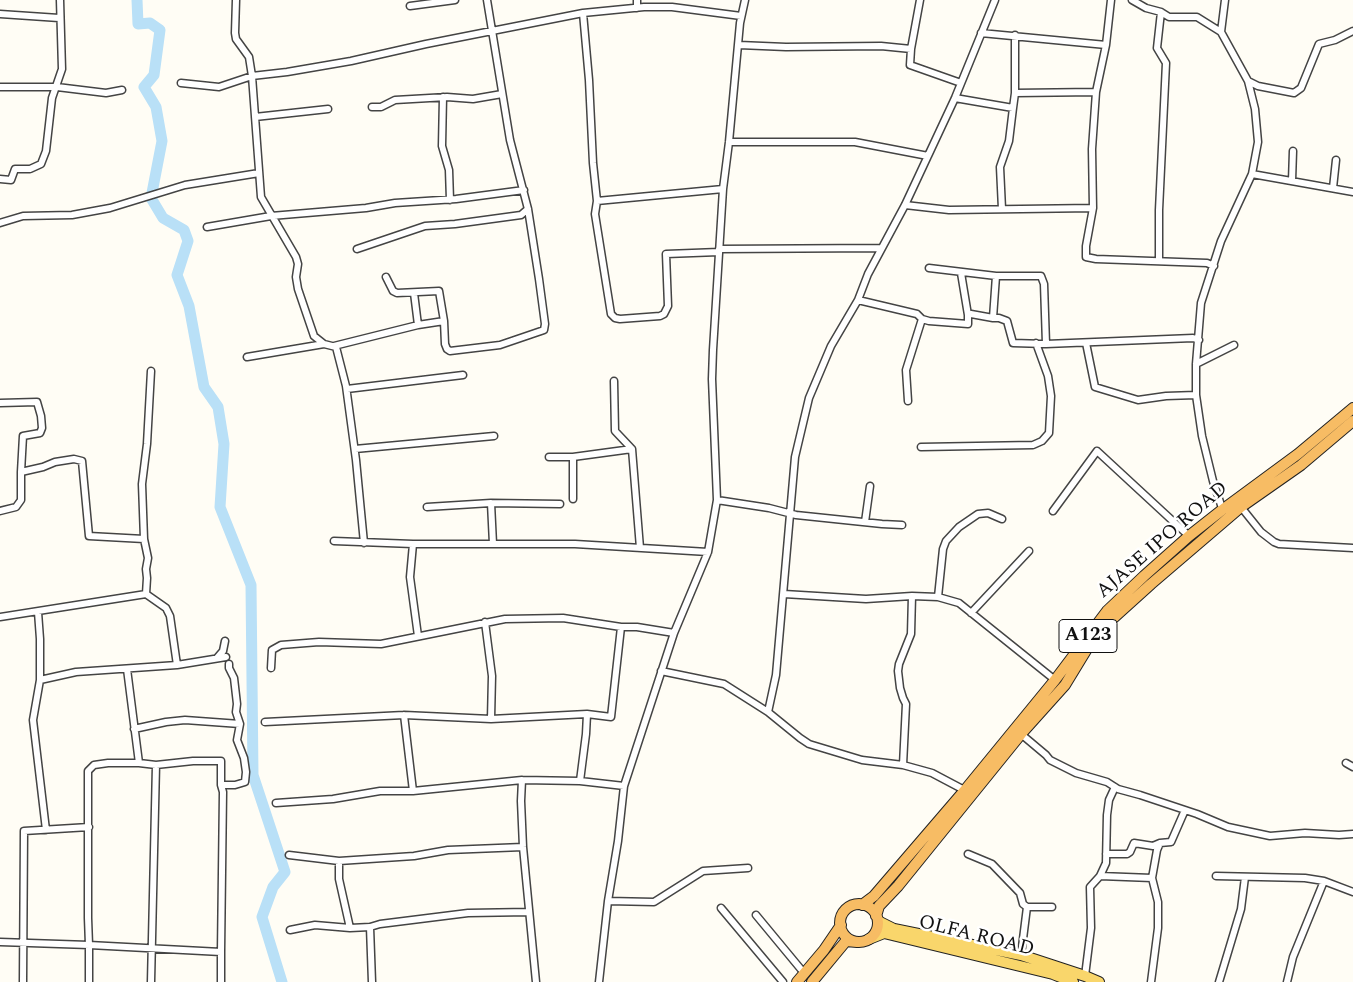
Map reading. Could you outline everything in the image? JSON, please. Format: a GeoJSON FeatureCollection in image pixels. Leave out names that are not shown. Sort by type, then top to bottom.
{"type":"FeatureCollection","features":[{"type":"Feature","properties":{"kind":"highway","name":"AJASE IPO ROAD"},"geometry":{"type":"LineString","coordinates":[[862,905],[874,896],[1065,685],[1090,644],[1110,621],[1225,514],[1353,408]]}},
{"type":"Feature","properties":{"kind":"highway","name":"AJASE IPO ROAD"},"geometry":{"type":"LineString","coordinates":[[877,918],[879,906],[898,886],[1107,612],[1189,536],[1225,514],[1242,507],[1301,465],[1353,421]]}},
{"type":"Feature","properties":{"kind":"highway","name":"A123"},"geometry":{"type":"LineString","coordinates":[[797,982],[828,945],[841,925],[842,915],[846,910],[853,905],[862,905]]}},
{"type":"Feature","properties":{"kind":"highway"},"geometry":{"type":"LineString","coordinates":[[862,905],[868,907],[877,918]]}},
{"type":"Feature","properties":{"kind":"highway","name":"A123"},"geometry":{"type":"LineString","coordinates":[[869,939],[876,931],[877,918]]}},
{"type":"Feature","properties":{"kind":"highway"},"geometry":{"type":"LineString","coordinates":[[841,925],[846,937],[858,942]]}},
{"type":"Feature","properties":{"kind":"highway"},"geometry":{"type":"LineString","coordinates":[[812,982],[846,941],[858,942],[869,939]]}},
{"type":"Feature","properties":{"kind":"main road"},"geometry":{"type":"LineString","coordinates":[[877,918],[894,929],[1020,955],[1099,982]]}},
{"type":"Feature","properties":{"kind":"main road","name":"OLFA ROAD"},"geometry":{"type":"LineString","coordinates":[[869,939],[884,933],[1053,974],[1074,982]]}},
{"type":"Feature","properties":{"kind":"street"},"geometry":{"type":"LineString","coordinates":[[0,178],[11,180],[15,170],[30,169],[41,164],[46,151],[52,98],[62,69],[59,18],[60,0]]}},
{"type":"Feature","properties":{"kind":"street"},"geometry":{"type":"LineString","coordinates":[[236,0],[236,39],[249,56],[252,76],[261,197],[296,257],[298,264],[296,277],[298,289],[314,336],[324,344],[332,347],[336,346],[346,389],[355,449],[364,543]]}},
{"type":"Feature","properties":{"kind":"street"},"geometry":{"type":"LineString","coordinates":[[410,6],[455,0]]}},
{"type":"Feature","properties":{"kind":"street"},"geometry":{"type":"LineString","coordinates":[[386,277],[393,291],[397,293],[439,291],[444,321],[445,344],[450,351],[500,345],[544,330],[541,288],[528,210],[510,140],[487,0]]}},
{"type":"Feature","properties":{"kind":"street"},"geometry":{"type":"LineString","coordinates":[[637,0],[637,8]]}},
{"type":"Feature","properties":{"kind":"street"},"geometry":{"type":"LineString","coordinates":[[599,982],[624,786],[674,633],[708,552],[717,500],[712,379],[719,251],[723,189],[741,16],[745,0]]}},
{"type":"Feature","properties":{"kind":"street"},"geometry":{"type":"LineString","coordinates":[[920,0],[909,58],[910,65],[961,83]]}},
{"type":"Feature","properties":{"kind":"street"},"geometry":{"type":"LineString","coordinates":[[768,712],[776,674],[795,457],[809,398],[831,346],[858,300],[928,156],[955,98],[995,0]]}},
{"type":"Feature","properties":{"kind":"street"},"geometry":{"type":"LineString","coordinates":[[1111,0],[1106,45],[1096,92],[1092,149],[1092,208],[1086,257],[1096,259],[1207,263],[1214,266]]}},
{"type":"Feature","properties":{"kind":"street"},"geometry":{"type":"LineString","coordinates":[[1132,0],[1146,8],[1161,12],[1170,17],[1197,17],[1221,32],[1248,81],[1255,109],[1258,142],[1252,174],[1221,241],[1201,302],[1196,364],[1196,395],[1202,436],[1225,514]]}},
{"type":"Feature","properties":{"kind":"street"},"geometry":{"type":"LineString","coordinates":[[1221,32],[1225,0]]}},
{"type":"Feature","properties":{"kind":"street"},"geometry":{"type":"LineString","coordinates":[[181,83],[218,86],[252,76],[351,61],[583,13],[673,3],[741,16]]}},
{"type":"Feature","properties":{"kind":"street"},"geometry":{"type":"LineString","coordinates":[[1159,260],[1159,210],[1166,63],[1157,48],[1161,12]]}},
{"type":"Feature","properties":{"kind":"street"},"geometry":{"type":"LineString","coordinates":[[583,13],[597,202],[595,214],[611,314],[615,318],[660,316],[664,314],[668,306],[666,254],[719,251],[882,248]]}},
{"type":"Feature","properties":{"kind":"street"},"geometry":{"type":"LineString","coordinates":[[0,14],[59,18]]}},
{"type":"Feature","properties":{"kind":"street"},"geometry":{"type":"LineString","coordinates":[[1248,81],[1258,86],[1294,93],[1301,88],[1319,44],[1335,40],[1353,31]]}},
{"type":"Feature","properties":{"kind":"street"},"geometry":{"type":"LineString","coordinates":[[981,33],[1106,45]]}},
{"type":"Feature","properties":{"kind":"street"},"geometry":{"type":"LineString","coordinates":[[1002,209],[1000,168],[1009,141],[1015,93],[1015,35]]}},
{"type":"Feature","properties":{"kind":"street"},"geometry":{"type":"LineString","coordinates":[[739,45],[786,47],[881,46],[912,50]]}},
{"type":"Feature","properties":{"kind":"street"},"geometry":{"type":"LineString","coordinates":[[0,87],[57,86],[106,92],[122,90]]}},
{"type":"Feature","properties":{"kind":"street"},"geometry":{"type":"LineString","coordinates":[[1015,93],[1096,92]]}},
{"type":"Feature","properties":{"kind":"street"},"geometry":{"type":"LineString","coordinates":[[372,107],[381,107],[395,100],[473,99],[502,94]]}},
{"type":"Feature","properties":{"kind":"street"},"geometry":{"type":"LineString","coordinates":[[443,98],[442,146],[449,170],[450,200]]}},
{"type":"Feature","properties":{"kind":"street"},"geometry":{"type":"LineString","coordinates":[[955,98],[1013,108]]}},
{"type":"Feature","properties":{"kind":"street"},"geometry":{"type":"LineString","coordinates":[[256,117],[328,109]]}},
{"type":"Feature","properties":{"kind":"street"},"geometry":{"type":"LineString","coordinates":[[729,142],[856,142],[928,156]]}},
{"type":"Feature","properties":{"kind":"street"},"geometry":{"type":"LineString","coordinates":[[1292,181],[1293,151]]}},
{"type":"Feature","properties":{"kind":"street"},"geometry":{"type":"LineString","coordinates":[[1333,188],[1336,160]]}},
{"type":"Feature","properties":{"kind":"street"},"geometry":{"type":"LineString","coordinates":[[0,223],[23,216],[72,215],[110,208],[185,185],[259,173]]}},
{"type":"Feature","properties":{"kind":"street"},"geometry":{"type":"LineString","coordinates":[[1252,174],[1353,192]]}},
{"type":"Feature","properties":{"kind":"street"},"geometry":{"type":"LineString","coordinates":[[597,202],[723,189]]}},
{"type":"Feature","properties":{"kind":"street"},"geometry":{"type":"LineString","coordinates":[[206,227],[272,216],[366,208],[395,203],[450,200],[524,190]]}},
{"type":"Feature","properties":{"kind":"street"},"geometry":{"type":"LineString","coordinates":[[905,205],[949,210],[1092,208]]}},
{"type":"Feature","properties":{"kind":"street"},"geometry":{"type":"LineString","coordinates":[[356,249],[425,226],[521,215],[528,210]]}},
{"type":"Feature","properties":{"kind":"street"},"geometry":{"type":"LineString","coordinates":[[929,268],[996,276],[1041,276],[1044,284],[1046,344]]}},
{"type":"Feature","properties":{"kind":"street"},"geometry":{"type":"LineString","coordinates":[[858,300],[917,314],[922,319],[968,324],[961,273]]}},
{"type":"Feature","properties":{"kind":"street"},"geometry":{"type":"LineString","coordinates":[[993,318],[996,276]]}},
{"type":"Feature","properties":{"kind":"street"},"geometry":{"type":"LineString","coordinates":[[414,293],[418,325]]}},
{"type":"Feature","properties":{"kind":"street"},"geometry":{"type":"LineString","coordinates":[[968,315],[999,318],[1007,321],[1013,343],[1086,343],[1193,338],[1199,340]]}},
{"type":"Feature","properties":{"kind":"street"},"geometry":{"type":"LineString","coordinates":[[908,401],[906,370],[922,319]]}},
{"type":"Feature","properties":{"kind":"street"},"geometry":{"type":"LineString","coordinates":[[332,347],[418,325],[444,321]]}},
{"type":"Feature","properties":{"kind":"street"},"geometry":{"type":"LineString","coordinates":[[921,446],[1033,445],[1042,441],[1049,433],[1051,396],[1048,376],[1036,343]]}},
{"type":"Feature","properties":{"kind":"street"},"geometry":{"type":"LineString","coordinates":[[1086,343],[1095,387],[1138,400],[1166,396],[1196,395]]}},
{"type":"Feature","properties":{"kind":"street"},"geometry":{"type":"LineString","coordinates":[[247,356],[324,344]]}},
{"type":"Feature","properties":{"kind":"street"},"geometry":{"type":"LineString","coordinates":[[1196,364],[1234,345]]}},
{"type":"Feature","properties":{"kind":"street"},"geometry":{"type":"LineString","coordinates":[[146,594],[148,558],[144,539],[142,484],[147,444],[151,371]]}},
{"type":"Feature","properties":{"kind":"street"},"geometry":{"type":"LineString","coordinates":[[346,389],[463,375]]}},
{"type":"Feature","properties":{"kind":"street"},"geometry":{"type":"LineString","coordinates":[[614,381],[614,431],[632,449],[640,548]]}},
{"type":"Feature","properties":{"kind":"street"},"geometry":{"type":"LineString","coordinates":[[0,403],[37,402],[41,416],[40,433],[24,436],[21,472],[22,500],[16,507],[0,511]]}},
{"type":"Feature","properties":{"kind":"street"},"geometry":{"type":"LineString","coordinates":[[355,449],[494,436]]}},
{"type":"Feature","properties":{"kind":"street"},"geometry":{"type":"LineString","coordinates":[[550,457],[573,457],[632,449]]}},
{"type":"Feature","properties":{"kind":"street"},"geometry":{"type":"LineString","coordinates":[[1053,511],[1097,451],[1189,536]]}},
{"type":"Feature","properties":{"kind":"street"},"geometry":{"type":"LineString","coordinates":[[572,498],[573,457]]}},
{"type":"Feature","properties":{"kind":"street"},"geometry":{"type":"LineString","coordinates":[[21,472],[55,462],[74,459],[82,461],[89,536],[144,539]]}},
{"type":"Feature","properties":{"kind":"street"},"geometry":{"type":"LineString","coordinates":[[865,522],[870,486]]}},
{"type":"Feature","properties":{"kind":"street"},"geometry":{"type":"LineString","coordinates":[[717,500],[790,513],[902,525]]}},
{"type":"Feature","properties":{"kind":"street"},"geometry":{"type":"LineString","coordinates":[[491,503],[493,544]]}},
{"type":"Feature","properties":{"kind":"street"},"geometry":{"type":"LineString","coordinates":[[427,507],[491,503],[560,504]]}},
{"type":"Feature","properties":{"kind":"street"},"geometry":{"type":"LineString","coordinates":[[1242,507],[1262,532],[1279,544],[1353,548]]}},
{"type":"Feature","properties":{"kind":"street"},"geometry":{"type":"LineString","coordinates":[[938,597],[943,549],[946,540],[959,527],[978,514],[988,513],[1002,519]]}},
{"type":"Feature","properties":{"kind":"street"},"geometry":{"type":"LineString","coordinates":[[334,541],[413,544],[575,544],[708,552]]}},
{"type":"Feature","properties":{"kind":"street"},"geometry":{"type":"LineString","coordinates":[[413,544],[410,577],[418,636]]}},
{"type":"Feature","properties":{"kind":"street"},"geometry":{"type":"LineString","coordinates":[[971,613],[1029,551]]}},
{"type":"Feature","properties":{"kind":"street"},"geometry":{"type":"LineString","coordinates":[[0,617],[146,594],[166,608],[170,616],[177,665]]}},
{"type":"Feature","properties":{"kind":"street"},"geometry":{"type":"LineString","coordinates":[[784,594],[866,599],[912,596],[938,597],[959,602],[1055,680]]}},
{"type":"Feature","properties":{"kind":"street"},"geometry":{"type":"LineString","coordinates":[[903,765],[906,704],[902,698],[898,671],[911,634],[912,596]]}},
{"type":"Feature","properties":{"kind":"street"},"geometry":{"type":"LineString","coordinates":[[38,612],[40,680],[33,720],[46,830]]}},
{"type":"Feature","properties":{"kind":"street"},"geometry":{"type":"LineString","coordinates":[[271,668],[272,650],[281,645],[320,642],[381,644],[505,619],[563,618],[674,633]]}},
{"type":"Feature","properties":{"kind":"street"},"geometry":{"type":"LineString","coordinates":[[485,622],[492,676],[491,719]]}},
{"type":"Feature","properties":{"kind":"street"},"geometry":{"type":"LineString","coordinates":[[265,722],[404,715],[491,719],[587,714],[611,716],[621,627]]}},
{"type":"Feature","properties":{"kind":"street"},"geometry":{"type":"LineString","coordinates":[[217,658],[223,651],[226,641]]}},
{"type":"Feature","properties":{"kind":"street"},"geometry":{"type":"LineString","coordinates":[[40,680],[76,672],[177,665],[226,657]]}},
{"type":"Feature","properties":{"kind":"street"},"geometry":{"type":"LineString","coordinates":[[221,785],[234,785],[245,782],[246,772],[244,758],[237,740],[240,724],[236,712],[234,678],[229,664]]}},
{"type":"Feature","properties":{"kind":"street"},"geometry":{"type":"LineString","coordinates":[[127,669],[139,762]]}},
{"type":"Feature","properties":{"kind":"street"},"geometry":{"type":"LineString","coordinates":[[661,671],[724,684],[768,712],[800,738],[823,749],[862,760],[903,765],[932,772],[969,792]]}},
{"type":"Feature","properties":{"kind":"street"},"geometry":{"type":"LineString","coordinates":[[580,781],[587,714]]}},
{"type":"Feature","properties":{"kind":"street"},"geometry":{"type":"LineString","coordinates":[[404,715],[413,791]]}},
{"type":"Feature","properties":{"kind":"street"},"geometry":{"type":"LineString","coordinates":[[134,730],[166,722],[185,720],[240,724]]}},
{"type":"Feature","properties":{"kind":"street"},"geometry":{"type":"LineString","coordinates":[[1022,734],[1050,760],[1076,773],[1107,782],[1115,787],[1228,826],[1270,836],[1305,833],[1353,834]]}},
{"type":"Feature","properties":{"kind":"street"},"geometry":{"type":"LineString","coordinates":[[89,982],[88,771],[94,764],[139,762],[156,765],[193,760],[221,761],[221,785],[223,792],[221,982]]}},
{"type":"Feature","properties":{"kind":"street"},"geometry":{"type":"LineString","coordinates":[[1346,763],[1353,767]]}},
{"type":"Feature","properties":{"kind":"street"},"geometry":{"type":"LineString","coordinates":[[151,982],[156,765]]}},
{"type":"Feature","properties":{"kind":"street"},"geometry":{"type":"LineString","coordinates":[[276,803],[333,799],[380,791],[413,791],[522,780],[580,781],[624,786]]}},
{"type":"Feature","properties":{"kind":"street"},"geometry":{"type":"LineString","coordinates":[[522,780],[523,847],[536,982]]}},
{"type":"Feature","properties":{"kind":"street"},"geometry":{"type":"LineString","coordinates":[[1085,976],[1091,928],[1090,886],[1100,876],[1106,863],[1106,815],[1109,800],[1115,787]]}},
{"type":"Feature","properties":{"kind":"street"},"geometry":{"type":"LineString","coordinates":[[1106,854],[1127,854],[1134,843],[1153,846],[1171,842],[1185,810]]}},
{"type":"Feature","properties":{"kind":"street"},"geometry":{"type":"LineString","coordinates":[[23,982],[24,831],[89,827]]}},
{"type":"Feature","properties":{"kind":"street"},"geometry":{"type":"LineString","coordinates":[[1151,982],[1158,928],[1158,902],[1152,878],[1160,843]]}},
{"type":"Feature","properties":{"kind":"street"},"geometry":{"type":"LineString","coordinates":[[289,855],[339,861],[414,856],[448,850],[523,847]]}},
{"type":"Feature","properties":{"kind":"street"},"geometry":{"type":"LineString","coordinates":[[968,854],[992,864],[1020,893],[1023,904],[1027,907],[1052,907]]}},
{"type":"Feature","properties":{"kind":"street"},"geometry":{"type":"LineString","coordinates":[[339,861],[340,879],[350,928]]}},
{"type":"Feature","properties":{"kind":"street"},"geometry":{"type":"LineString","coordinates":[[608,900],[654,902],[703,871],[748,868]]}},
{"type":"Feature","properties":{"kind":"street"},"geometry":{"type":"LineString","coordinates":[[1100,876],[1152,878]]}},
{"type":"Feature","properties":{"kind":"street"},"geometry":{"type":"LineString","coordinates":[[1216,876],[1305,878],[1353,892]]}},
{"type":"Feature","properties":{"kind":"street"},"geometry":{"type":"LineString","coordinates":[[1219,982],[1241,909],[1245,877]]}},
{"type":"Feature","properties":{"kind":"street"},"geometry":{"type":"LineString","coordinates":[[1286,982],[1293,958],[1324,882]]}},
{"type":"Feature","properties":{"kind":"street"},"geometry":{"type":"LineString","coordinates":[[1020,955],[1027,907]]}},
{"type":"Feature","properties":{"kind":"street"},"geometry":{"type":"LineString","coordinates":[[721,908],[783,982]]}},
{"type":"Feature","properties":{"kind":"street"},"geometry":{"type":"LineString","coordinates":[[290,930],[315,925],[350,928],[370,927],[380,924],[468,913],[529,912]]}},
{"type":"Feature","properties":{"kind":"street"},"geometry":{"type":"LineString","coordinates":[[756,915],[804,973]]}},
{"type":"Feature","properties":{"kind":"street"},"geometry":{"type":"LineString","coordinates":[[370,927],[372,982]]}},
{"type":"Feature","properties":{"kind":"street"},"geometry":{"type":"LineString","coordinates":[[0,942],[221,952]]}},
{"type":"Feature","properties":{"kind":"waterway"},"geometry":{"type":"LineString","coordinates":[[137,0],[138,24],[150,23],[160,30],[154,75],[144,87],[156,107],[162,141],[151,198],[163,218],[184,230],[188,241],[177,275],[189,306],[204,387],[218,407],[224,444],[220,507],[251,585],[253,775],[285,872],[273,887],[262,917],[282,982]]}}]}
